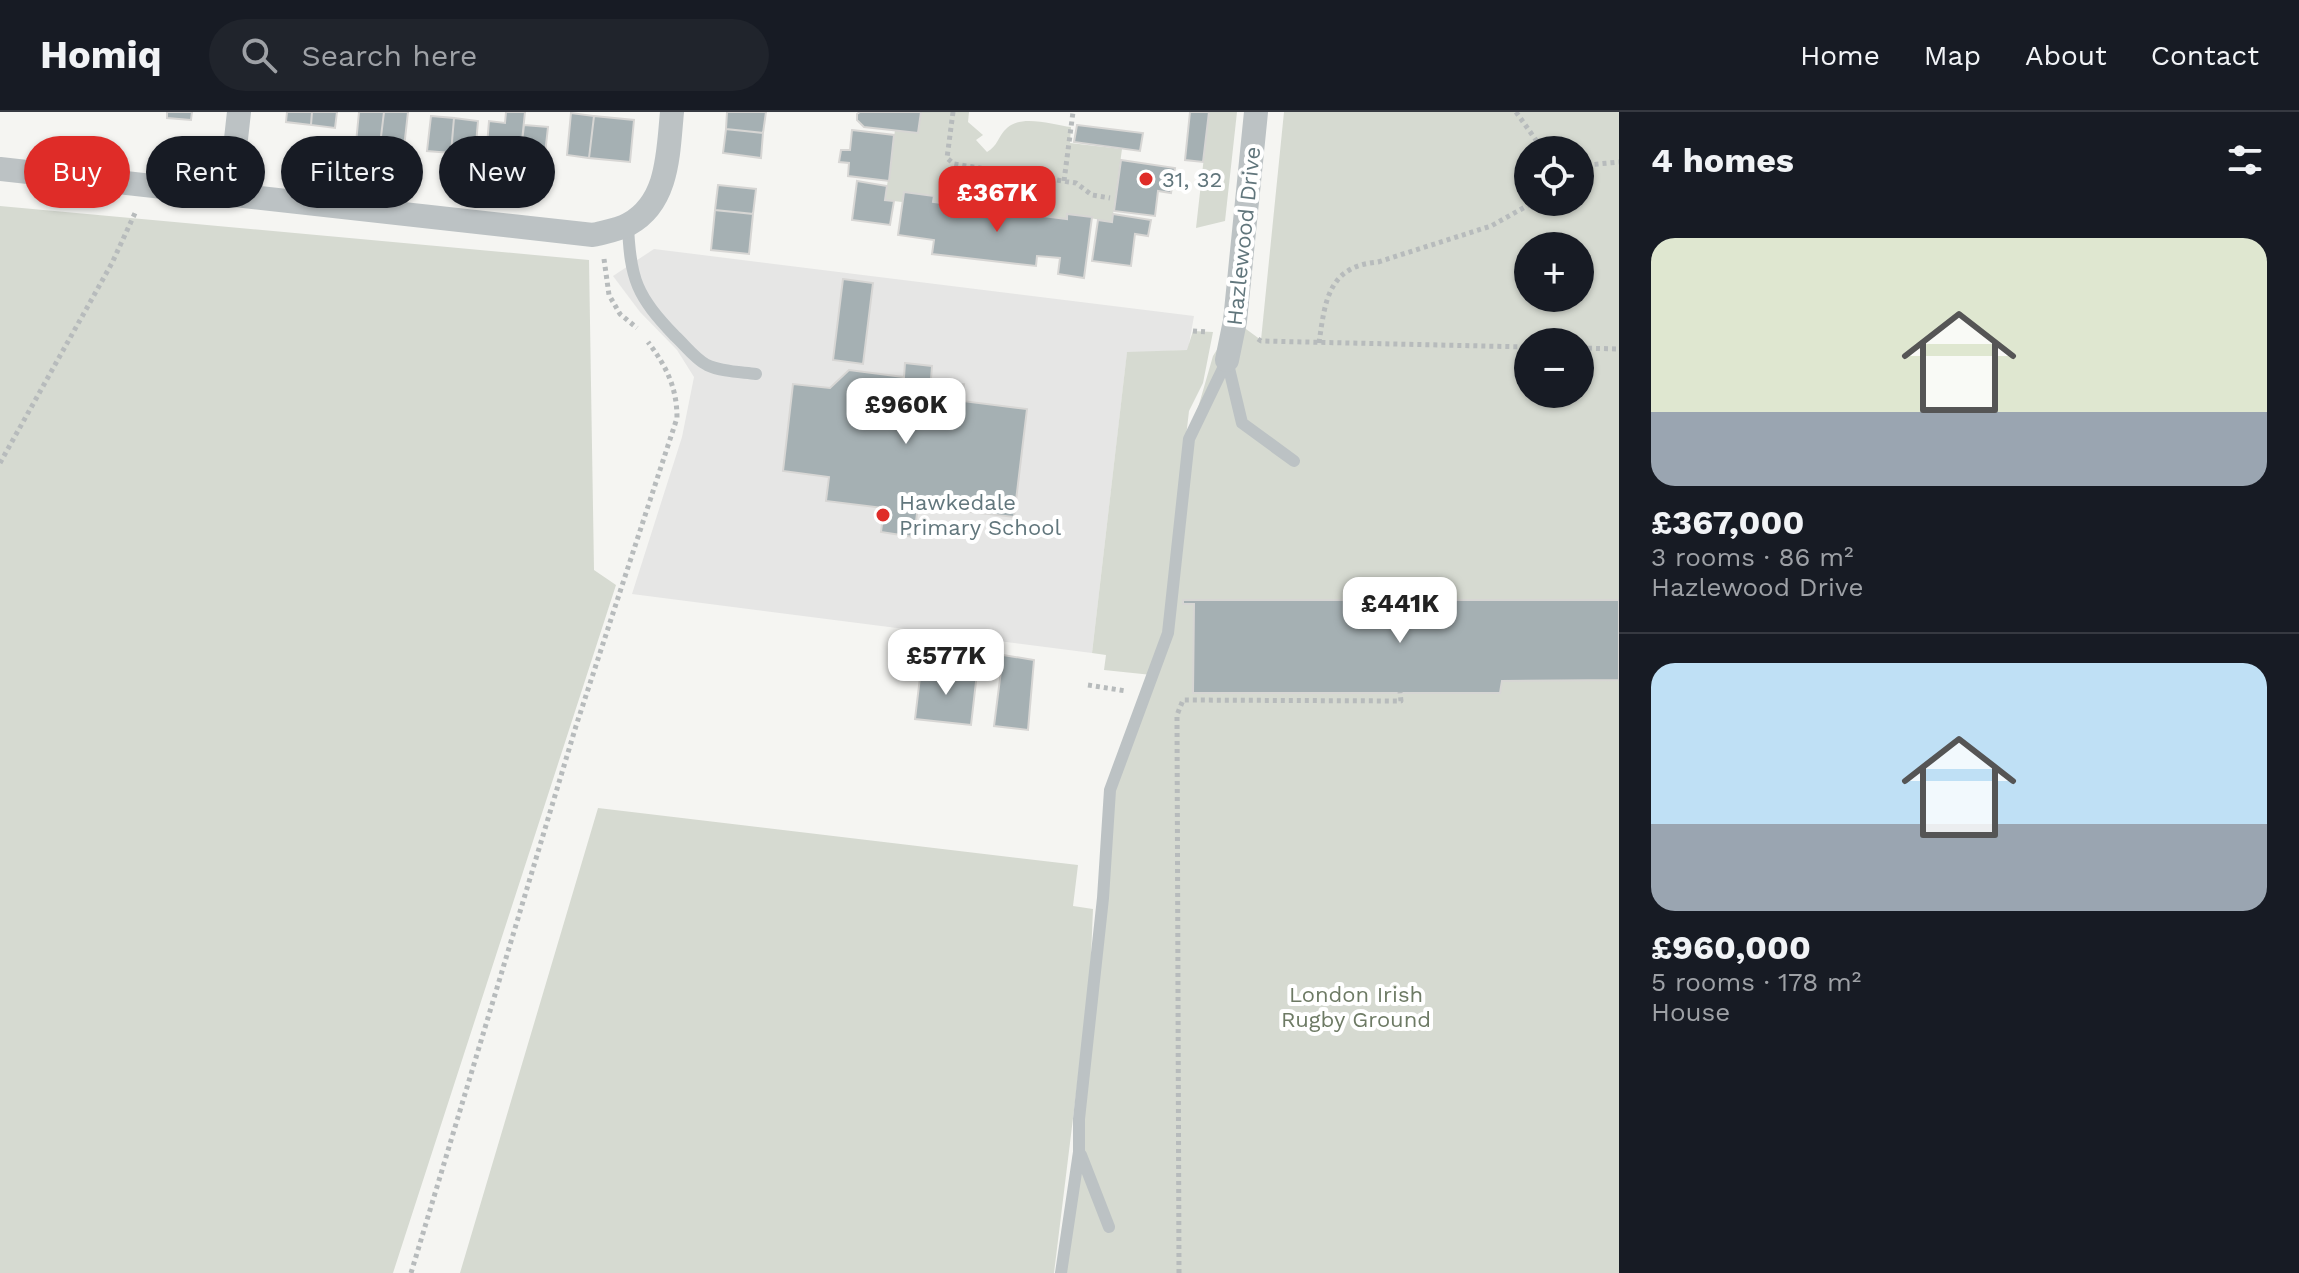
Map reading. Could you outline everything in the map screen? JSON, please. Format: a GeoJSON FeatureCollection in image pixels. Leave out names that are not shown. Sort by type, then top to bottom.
{"type":"FeatureCollection","features":[{"type":"Feature","properties":{"kind":"street"},"geometry":{"type":"LineString","coordinates":[[236,136],[239,112]]}},
{"type":"Feature","properties":{"kind":"street"},"geometry":{"type":"LineString","coordinates":[[265,197],[593,235],[628,225],[653,205],[666,172],[672,112]]}},
{"type":"Feature","properties":{"kind":"street","name":"Hazlewood Drive"},"geometry":{"type":"LineString","coordinates":[[1227,360],[1235,321],[1256,112]]}},
{"type":"Feature","properties":{"kind":"street"},"geometry":{"type":"LineString","coordinates":[[0,169],[146,185]]}},
{"type":"Feature","properties":{"kind":"lane"},"geometry":{"type":"LineString","coordinates":[[628,225],[629,256],[638,288],[649,308],[693,354],[708,365],[756,374]]}},
{"type":"Feature","properties":{"kind":"lane"},"geometry":{"type":"LineString","coordinates":[[1227,360],[1242,423],[1294,461]]}},
{"type":"Feature","properties":{"kind":"lane"},"geometry":{"type":"LineString","coordinates":[[1061,1273],[1079,1152],[1079,1119],[1103,898],[1110,790],[1168,633],[1189,439],[1227,360]]}},
{"type":"Feature","properties":{"kind":"lane"},"geometry":{"type":"LineString","coordinates":[[1079,1152],[1109,1227]]}},
{"type":"Feature","properties":{"kind":"path"},"geometry":{"type":"LineString","coordinates":[[953,112],[947,158],[954,164],[1076,183],[1092,195],[1110,198]]}},
{"type":"Feature","properties":{"kind":"path"},"geometry":{"type":"LineString","coordinates":[[1064,181],[1073,112]]}},
{"type":"Feature","properties":{"kind":"path"},"geometry":{"type":"LineString","coordinates":[[1516,112],[1533,136]]}},
{"type":"Feature","properties":{"kind":"path"},"geometry":{"type":"LineString","coordinates":[[1594,164],[1619,162]]}},
{"type":"Feature","properties":{"kind":"path"},"geometry":{"type":"LineString","coordinates":[[0,463],[112,263],[146,189]]}},
{"type":"Feature","properties":{"kind":"path"},"geometry":{"type":"LineString","coordinates":[[1319,343],[1324,304],[1332,286],[1345,272],[1362,263],[1378,262],[1491,226],[1514,213]]}},
{"type":"Feature","properties":{"kind":"path"},"geometry":{"type":"LineString","coordinates":[[411,1273],[576,726],[677,418],[677,396],[664,364],[639,330],[620,314],[609,295],[604,275],[605,259],[596,259],[593,235]]}},
{"type":"Feature","properties":{"kind":"path"},"geometry":{"type":"LineString","coordinates":[[1235,321],[1261,341],[1514,347]]}},
{"type":"Feature","properties":{"kind":"path"},"geometry":{"type":"LineString","coordinates":[[1594,348],[1619,349]]}},
{"type":"Feature","properties":{"kind":"path"},"geometry":{"type":"LineString","coordinates":[[1088,685],[1146,694]]}},
{"type":"Feature","properties":{"kind":"path"},"geometry":{"type":"LineString","coordinates":[[1179,1273],[1177,715],[1183,700],[1401,701],[1400,692]]}},
{"type":"Feature","properties":{"kind":"shaded area","name":"Hawkedale Primary School"},"geometry":{"type":"Polygon","coordinates":[[[654,249],[1194,316],[1188,350],[1127,353],[1092,653],[632,594],[682,437],[694,377],[677,350],[640,312],[613,276],[654,249]]]}},
{"type":"Feature","properties":{"kind":"green space"},"geometry":{"type":"Polygon","coordinates":[[[921,112],[969,112],[968,122],[983,135],[976,140],[987,152],[1007,128],[1029,121],[1071,127],[1070,143],[1122,149],[1112,222],[1068,214],[1067,219],[933,202],[933,196],[904,192],[902,202],[885,200],[895,130],[918,133],[921,112]]]}},
{"type":"Feature","properties":{"kind":"green space"},"geometry":{"type":"Polygon","coordinates":[[[1209,112],[1237,112],[1225,221],[1196,228],[1209,112]]]}},
{"type":"Feature","properties":{"kind":"green space","name":"London Irish Rugby Ground"},"geometry":{"type":"Polygon","coordinates":[[[1284,112],[1619,112],[1619,1273],[1061,1273],[1110,790],[1168,633],[1189,439],[1213,356],[1235,321],[1261,340],[1284,112]]]}},
{"type":"Feature","properties":{"kind":"green space"},"geometry":{"type":"Polygon","coordinates":[[[0,206],[589,260],[594,570],[616,585],[393,1273],[0,1273],[0,206]]]}},
{"type":"Feature","properties":{"kind":"green space"},"geometry":{"type":"Polygon","coordinates":[[[1193,331],[1213,332],[1203,383],[1189,411],[1164,627],[1152,675],[1104,670],[1106,655],[1092,653],[1127,352],[1187,350],[1193,331]]]}},
{"type":"Feature","properties":{"kind":"green space"},"geometry":{"type":"Polygon","coordinates":[[[598,808],[1078,865],[1073,906],[1093,909],[1090,980],[1054,1273],[460,1273],[598,808]]]}},
{"type":"Feature","properties":{"kind":"building"},"geometry":{"type":"Polygon","coordinates":[[[167,112],[192,112],[191,120],[167,118],[167,112]]]}},
{"type":"Feature","properties":{"kind":"building"},"geometry":{"type":"Polygon","coordinates":[[[287,112],[312,112],[311,125],[286,122],[287,112]]]}},
{"type":"Feature","properties":{"kind":"building"},"geometry":{"type":"Polygon","coordinates":[[[312,112],[337,112],[335,128],[311,125],[312,112]]]}},
{"type":"Feature","properties":{"kind":"building"},"geometry":{"type":"Polygon","coordinates":[[[359,112],[384,112],[381,136],[357,136],[359,112]]]}},
{"type":"Feature","properties":{"kind":"building"},"geometry":{"type":"Polygon","coordinates":[[[384,112],[408,112],[405,136],[381,136],[384,112]]]}},
{"type":"Feature","properties":{"kind":"building"},"geometry":{"type":"Polygon","coordinates":[[[506,112],[525,112],[522,136],[488,136],[489,121],[505,123],[506,112]]]}},
{"type":"Feature","properties":{"kind":"building"},"geometry":{"type":"Polygon","coordinates":[[[727,112],[766,112],[763,133],[726,129],[727,112]]]}},
{"type":"Feature","properties":{"kind":"building"},"geometry":{"type":"Polygon","coordinates":[[[860,112],[921,112],[918,133],[864,127],[857,120],[860,112]]]}},
{"type":"Feature","properties":{"kind":"building"},"geometry":{"type":"Polygon","coordinates":[[[1190,112],[1209,112],[1203,162],[1185,160],[1190,112]]]}},
{"type":"Feature","properties":{"kind":"building"},"geometry":{"type":"Polygon","coordinates":[[[571,113],[594,116],[589,158],[567,155],[571,113]]]}},
{"type":"Feature","properties":{"kind":"building"},"geometry":{"type":"Polygon","coordinates":[[[431,116],[454,118],[452,136],[439,136],[439,152],[427,151],[431,116]]]}},
{"type":"Feature","properties":{"kind":"building"},"geometry":{"type":"Polygon","coordinates":[[[594,116],[634,120],[630,162],[589,158],[594,116]]]}},
{"type":"Feature","properties":{"kind":"building"},"geometry":{"type":"Polygon","coordinates":[[[454,118],[478,121],[477,136],[452,136],[454,118]]]}},
{"type":"Feature","properties":{"kind":"building"},"geometry":{"type":"Polygon","coordinates":[[[524,125],[548,127],[547,136],[523,136],[524,125]]]}},
{"type":"Feature","properties":{"kind":"building"},"geometry":{"type":"Polygon","coordinates":[[[1077,125],[1143,133],[1140,151],[1074,142],[1077,125]]]}},
{"type":"Feature","properties":{"kind":"building"},"geometry":{"type":"Polygon","coordinates":[[[726,129],[763,133],[761,158],[723,153],[726,129]]]}},
{"type":"Feature","properties":{"kind":"building"},"geometry":{"type":"Polygon","coordinates":[[[852,130],[894,135],[889,181],[848,176],[849,163],[839,162],[841,150],[850,150],[852,130]]]}},
{"type":"Feature","properties":{"kind":"building","name":"31, 32"},"geometry":{"type":"Polygon","coordinates":[[[1121,160],[1175,168],[1171,193],[1158,191],[1155,216],[1114,211],[1121,160]]]}},
{"type":"Feature","properties":{"kind":"building"},"geometry":{"type":"Polygon","coordinates":[[[857,181],[887,186],[885,200],[894,201],[890,225],[852,220],[857,181]]]}},
{"type":"Feature","properties":{"kind":"building"},"geometry":{"type":"Polygon","coordinates":[[[718,185],[756,189],[753,214],[715,210],[718,185]]]}},
{"type":"Feature","properties":{"kind":"building"},"geometry":{"type":"Polygon","coordinates":[[[904,192],[934,196],[933,202],[1067,219],[1067,214],[1092,217],[1084,278],[1058,274],[1060,258],[1037,256],[1036,266],[932,254],[934,240],[898,235],[904,192]]]}},
{"type":"Feature","properties":{"kind":"building"},"geometry":{"type":"Polygon","coordinates":[[[715,210],[753,214],[749,254],[711,250],[715,210]]]}},
{"type":"Feature","properties":{"kind":"building"},"geometry":{"type":"Polygon","coordinates":[[[1113,214],[1151,220],[1148,236],[1135,234],[1131,266],[1092,261],[1098,220],[1112,222],[1113,214]]]}},
{"type":"Feature","properties":{"kind":"building"},"geometry":{"type":"Polygon","coordinates":[[[843,279],[873,283],[863,364],[833,360],[843,279]]]}},
{"type":"Feature","properties":{"kind":"building"},"geometry":{"type":"Polygon","coordinates":[[[905,363],[932,366],[931,380],[964,384],[962,401],[1027,409],[1014,517],[918,506],[914,537],[881,532],[884,508],[826,501],[829,477],[783,471],[793,384],[830,388],[849,370],[904,377],[905,363]]]}},
{"type":"Feature","properties":{"kind":"building"},"geometry":{"type":"Polygon","coordinates":[[[1183,600],[1619,600],[1619,680],[1502,681],[1500,693],[1193,693],[1194,604],[1183,604],[1183,600]]]}},
{"type":"Feature","properties":{"kind":"building"},"geometry":{"type":"Polygon","coordinates":[[[1003,655],[1034,660],[1028,730],[994,726],[1003,655]]]}},
{"type":"Feature","properties":{"kind":"building"},"geometry":{"type":"Polygon","coordinates":[[[921,669],[977,673],[971,725],[915,719],[921,669]]]}},
{"type":"Feature","properties":{"kind":"place","name":"31, 32"},"geometry":{"type":"Point","coordinates":[1146,179]}},
{"type":"Feature","properties":{"kind":"place","name":"Hawkedale Primary School"},"geometry":{"type":"Point","coordinates":[883,515]}}]}
